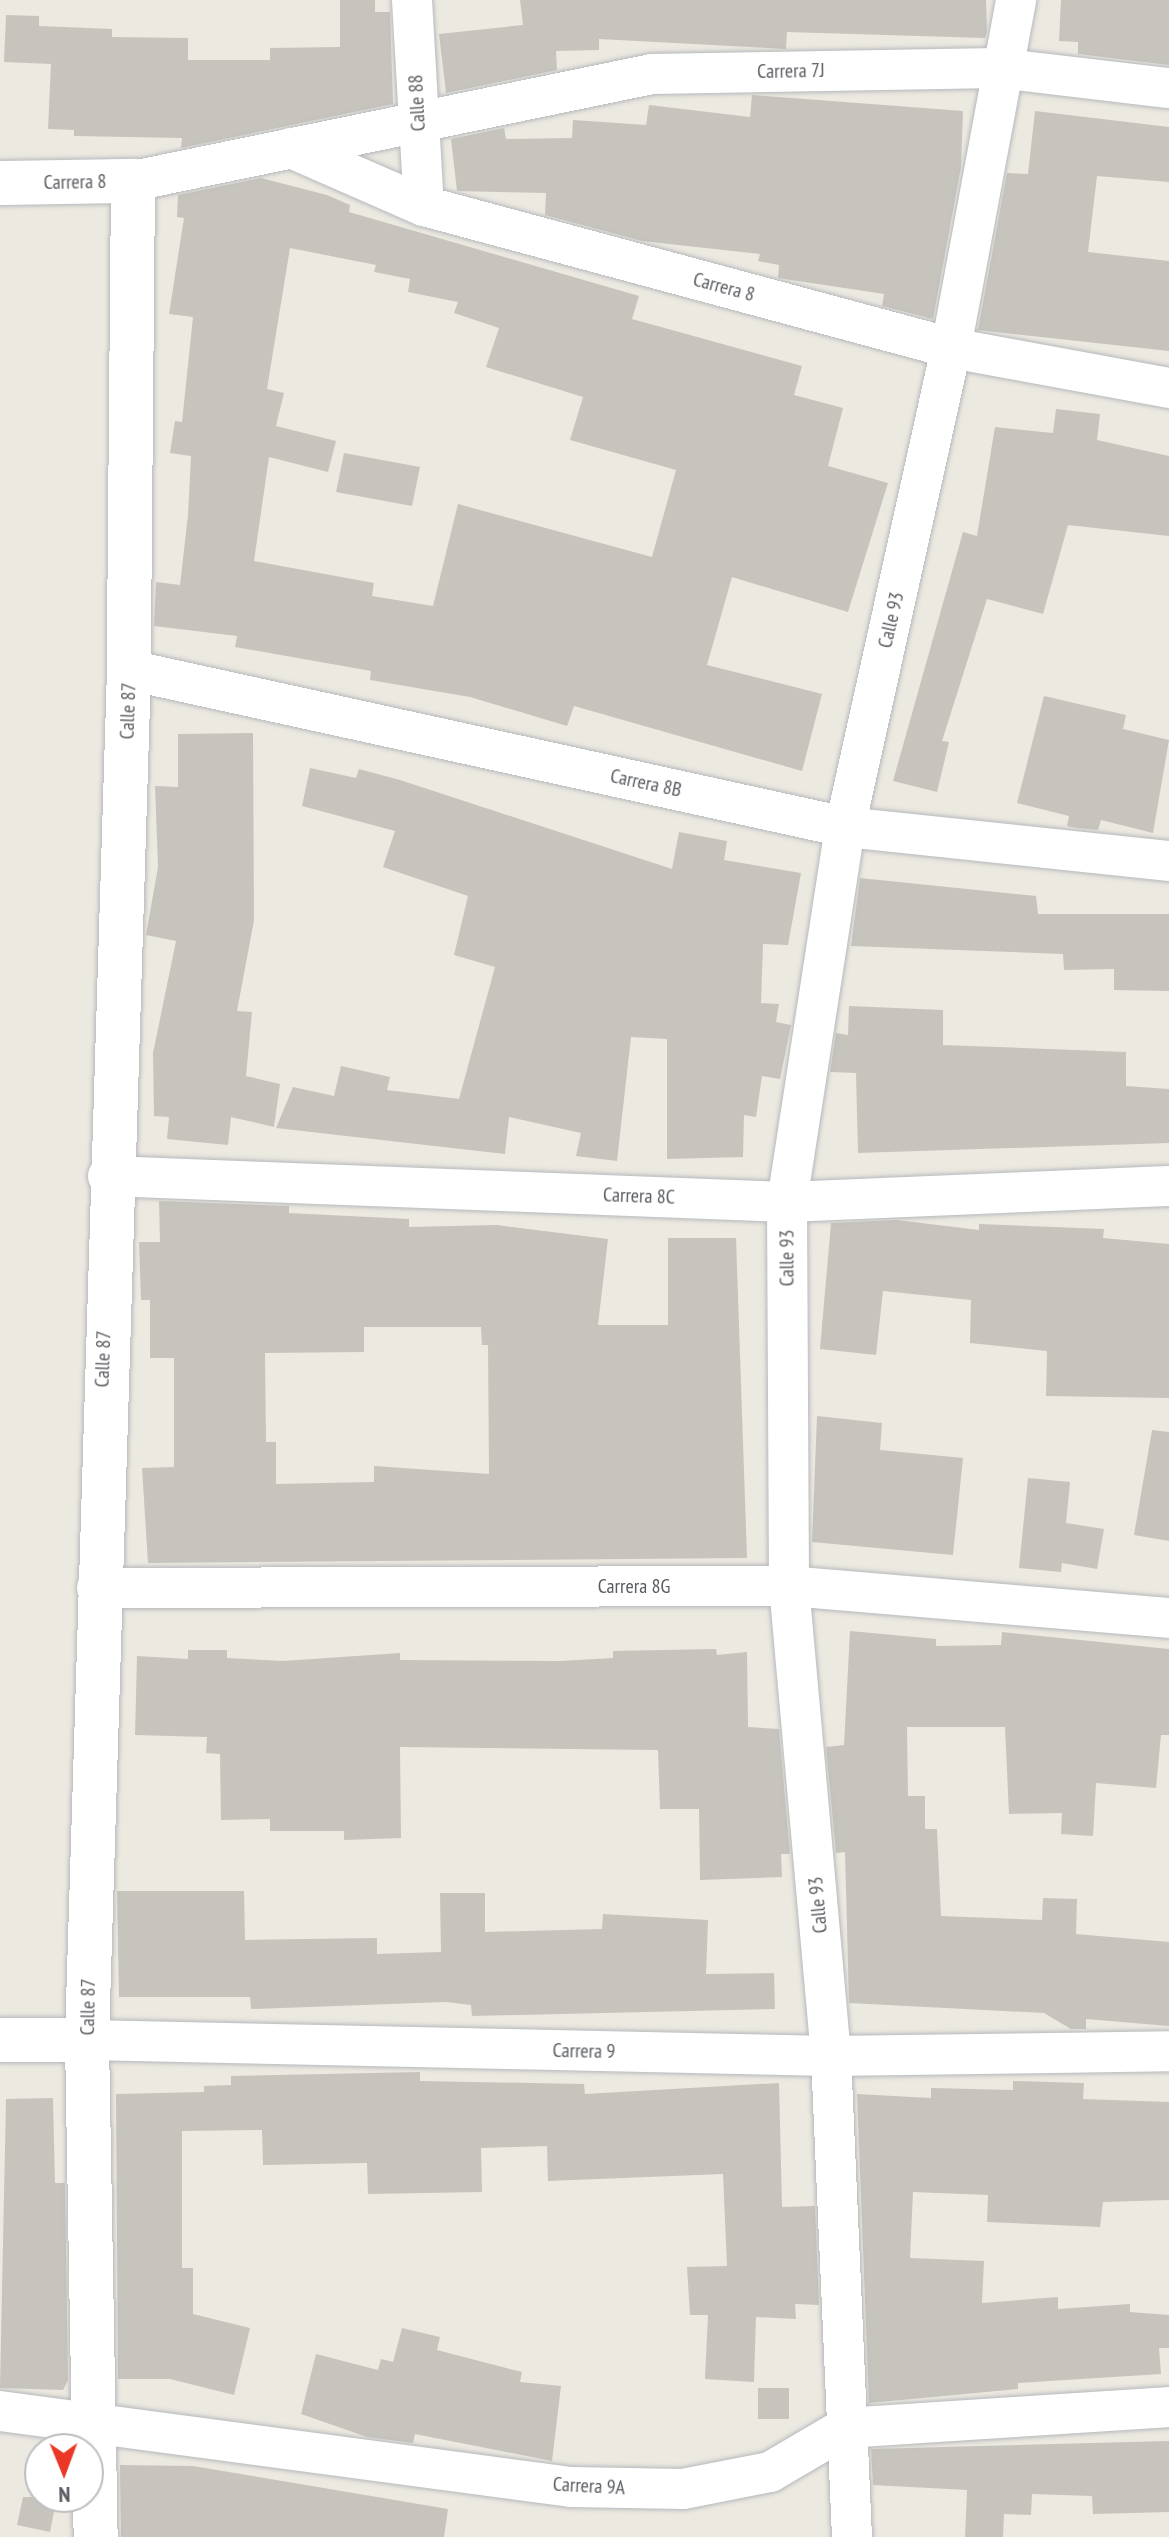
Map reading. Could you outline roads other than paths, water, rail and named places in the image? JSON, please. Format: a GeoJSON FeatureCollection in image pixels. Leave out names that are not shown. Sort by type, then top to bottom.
{"type":"FeatureCollection","features":[{"type":"Feature","properties":{"kind":"street","name":"Calle 88"},"geometry":{"type":"LineString","coordinates":[[412,0],[424,206]]}},
{"type":"Feature","properties":{"kind":"street","name":"Calle 93"},"geometry":{"type":"LineString","coordinates":[[852,2537],[831,2056],[789,1586],[787,1202],[845,827],[951,348],[998,68],[1016,0]]}},
{"type":"Feature","properties":{"kind":"street","name":"Carrera 7J"},"geometry":{"type":"LineString","coordinates":[[417,122],[652,74],[998,68],[1169,88]]}},
{"type":"Feature","properties":{"kind":"street","name":"Carrera 8"},"geometry":{"type":"LineString","coordinates":[[0,183],[133,181],[417,122]]}},
{"type":"Feature","properties":{"kind":"street","name":"Carrera 8"},"geometry":{"type":"LineString","coordinates":[[291,148],[424,206],[951,348],[1169,388]]}},
{"type":"Feature","properties":{"kind":"street","name":"Calle 87"},"geometry":{"type":"LineString","coordinates":[[96,2537],[87,2040],[108,1176],[129,670],[133,181]]}},
{"type":"Feature","properties":{"kind":"street","name":"Carrera 8B"},"geometry":{"type":"LineString","coordinates":[[129,670],[845,827],[1169,861]]}},
{"type":"Feature","properties":{"kind":"street","name":"Carrera 8C"},"geometry":{"type":"LineString","coordinates":[[108,1176],[787,1202],[1169,1186]]}},
{"type":"Feature","properties":{"kind":"street","name":"Carrera 8G"},"geometry":{"type":"LineString","coordinates":[[97,1588],[789,1586],[1169,1618]]}},
{"type":"Feature","properties":{"kind":"street","name":"Carrera 9"},"geometry":{"type":"LineString","coordinates":[[0,2040],[831,2056],[1169,2051]]}},
{"type":"Feature","properties":{"kind":"street","name":"Carrera 9A"},"geometry":{"type":"LineString","coordinates":[[0,2411],[571,2487],[683,2489],[770,2472],[845,2428],[1169,2407]]}}]}
